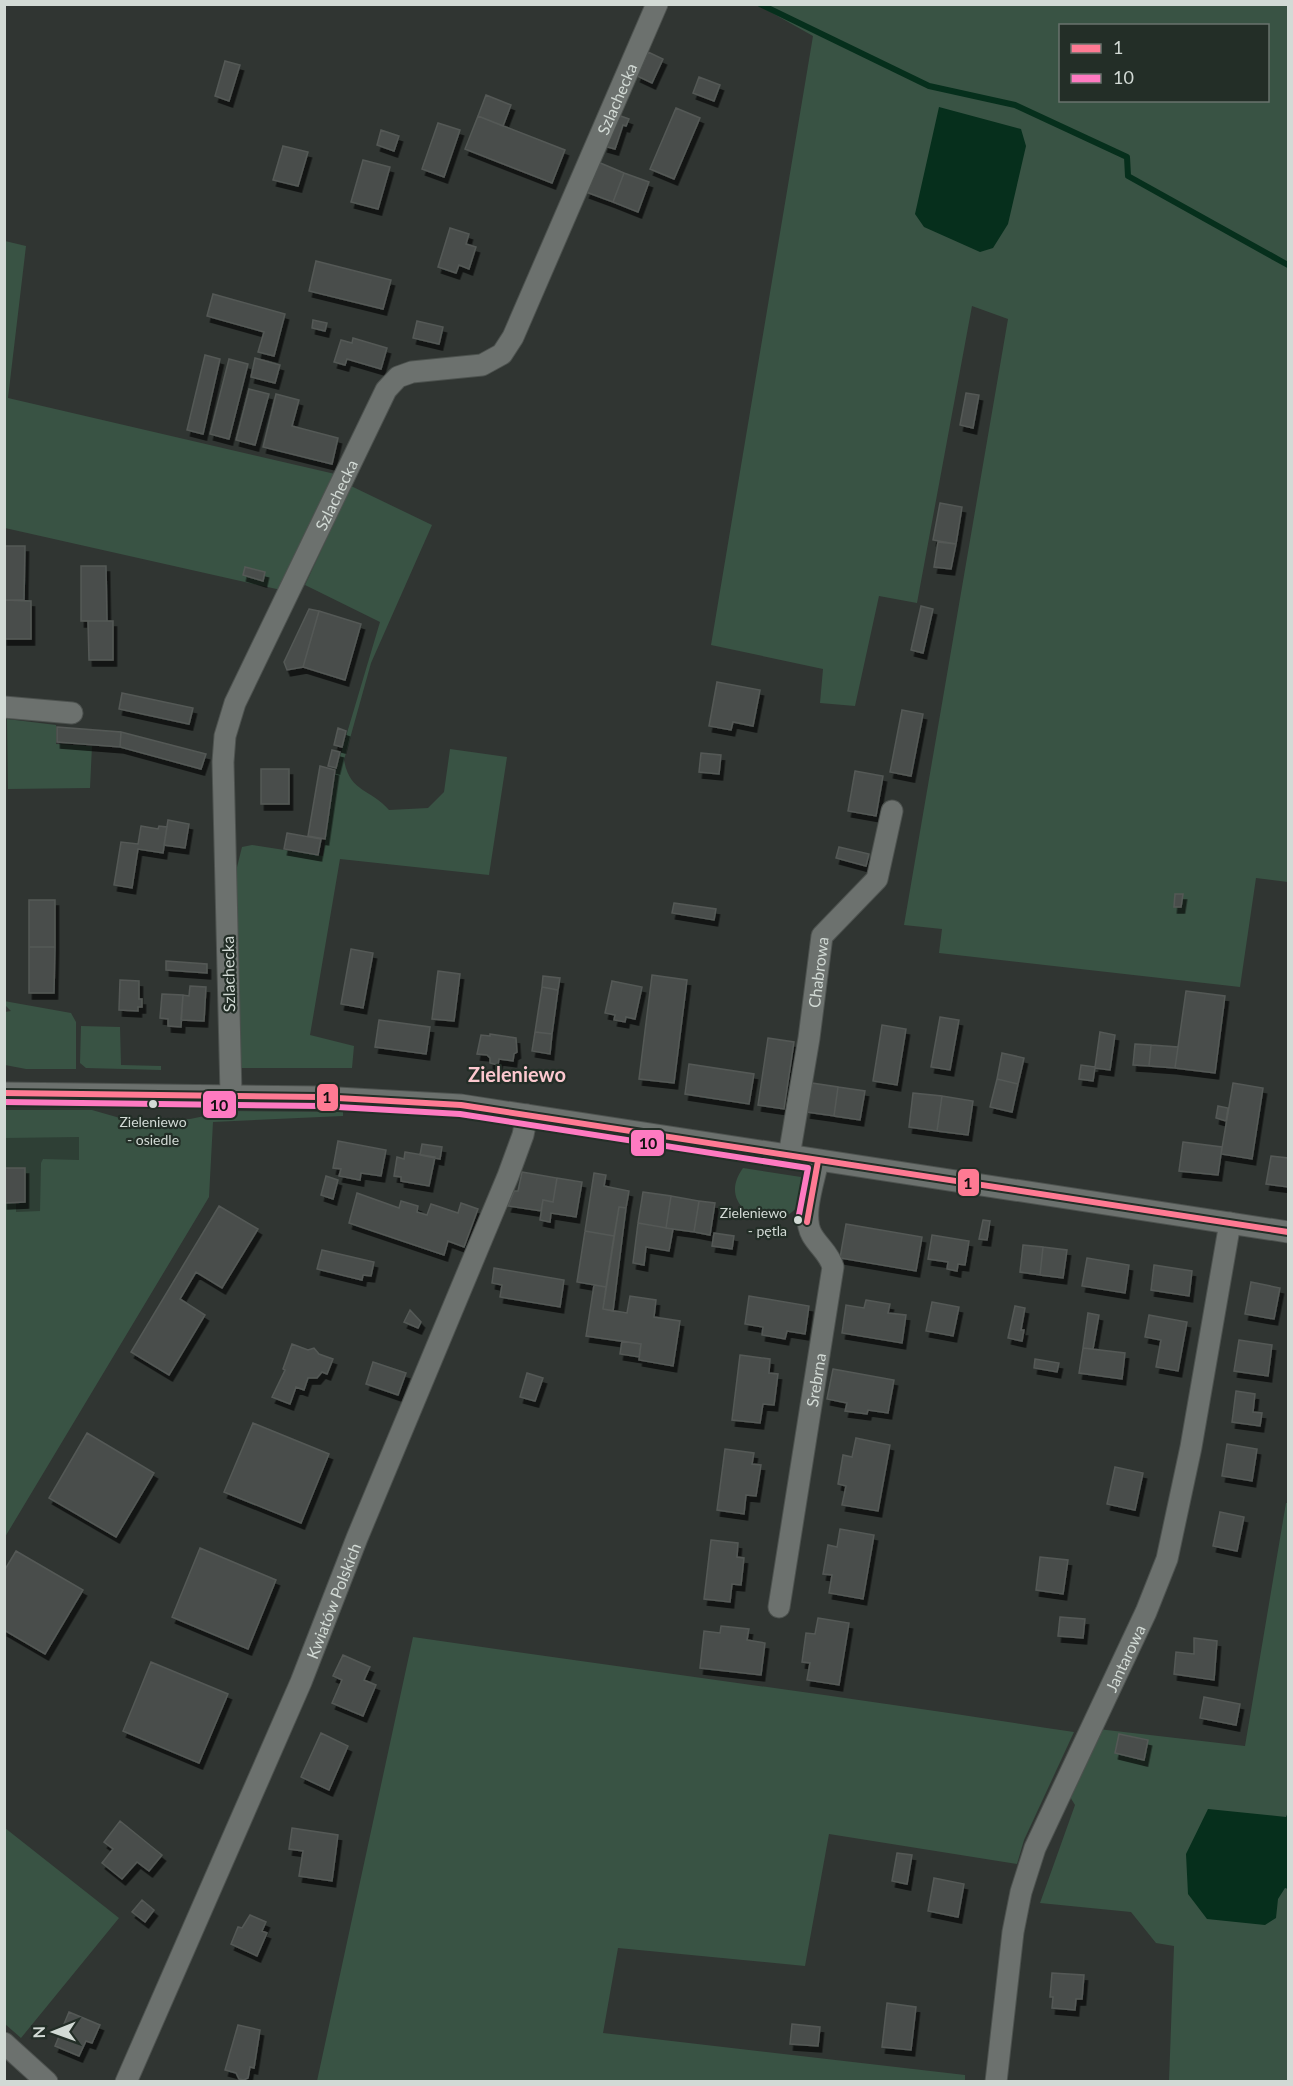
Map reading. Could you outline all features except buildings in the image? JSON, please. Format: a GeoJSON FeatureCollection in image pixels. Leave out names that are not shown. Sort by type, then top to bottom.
{"type":"FeatureCollection","features":[{"type":"Feature","properties":{"kind":"street","name":"Szlachecka"},"geometry":{"type":"LineString","coordinates":[[231,1095],[224,762],[225,736],[235,704],[386,390],[398,376],[412,372],[482,365],[502,354],[513,337],[657,4]]}},
{"type":"Feature","properties":{"kind":"street"},"geometry":{"type":"LineString","coordinates":[[4,707],[72,713]]}},
{"type":"Feature","properties":{"kind":"street","name":"Chabrowa"},"geometry":{"type":"LineString","coordinates":[[789,1156],[809,1038],[822,936],[877,879],[892,811]]}},
{"type":"Feature","properties":{"kind":"street"},"geometry":{"type":"LineString","coordinates":[[4,1093],[231,1095],[370,1099],[461,1106],[1288,1232]]}},
{"type":"Feature","properties":{"kind":"street","name":"Kwiatów Polskich"},"geometry":{"type":"LineString","coordinates":[[126,2082],[301,1682],[357,1538],[508,1176],[523,1135],[527,1115]]}},
{"type":"Feature","properties":{"kind":"street","name":"Srebrna"},"geometry":{"type":"LineString","coordinates":[[778,1607],[833,1266],[829,1254],[812,1236],[807,1222],[818,1161]]}},
{"type":"Feature","properties":{"kind":"street","name":"Jantarowa"},"geometry":{"type":"LineString","coordinates":[[996,2082],[1013,1932],[1021,1892],[1035,1848],[1141,1622],[1167,1559],[1191,1447],[1230,1223]]}},
{"type":"Feature","properties":{"kind":"street"},"geometry":{"type":"LineString","coordinates":[[4,2043],[47,2082]]}},
{"type":"Feature","properties":{"kind":"shaded area"},"geometry":{"type":"Polygon","coordinates":[[[758,5],[1288,5],[1288,882],[1256,878],[1240,987],[939,953],[942,929],[904,925],[1008,319],[972,306],[917,603],[879,596],[855,706],[820,703],[823,669],[711,645],[813,36],[758,5]]]}},
{"type":"Feature","properties":{"kind":"shaded area"},"geometry":{"type":"Polygon","coordinates":[[[939,107],[1021,129],[1026,146],[1008,224],[993,248],[980,252],[924,227],[915,214],[939,107]]]}},
{"type":"Feature","properties":{"kind":"shaded area"},"geometry":{"type":"Polygon","coordinates":[[[5,241],[26,246],[8,398],[335,474],[281,590],[5,528],[5,241]]]}},
{"type":"Feature","properties":{"kind":"shaded area"},"geometry":{"type":"Polygon","coordinates":[[[351,486],[432,525],[371,663],[344,760],[347,771],[356,785],[389,810],[428,808],[444,792],[450,749],[507,757],[489,875],[340,859],[310,1035],[354,1046],[352,1068],[239,1068],[235,875],[242,847],[252,845],[323,856],[336,770],[380,622],[305,585],[351,486]]]}},
{"type":"Feature","properties":{"kind":"shaded area"},"geometry":{"type":"Polygon","coordinates":[[[7,719],[56,725],[56,744],[92,746],[90,788],[8,789],[7,719]]]}},
{"type":"Feature","properties":{"kind":"shaded area"},"geometry":{"type":"Polygon","coordinates":[[[4,1001],[71,1013],[76,1022],[76,1069],[26,1069],[5,1065],[5,1012],[11,1011],[4,1001]]]}},
{"type":"Feature","properties":{"kind":"shaded area"},"geometry":{"type":"Polygon","coordinates":[[[81,1026],[120,1027],[121,1065],[161,1066],[161,1070],[86,1068],[80,1063],[81,1026]]]}},
{"type":"Feature","properties":{"kind":"shaded area"},"geometry":{"type":"Polygon","coordinates":[[[5,1110],[92,1110],[127,1120],[145,1120],[145,1125],[156,1125],[157,1120],[190,1119],[229,1111],[343,1112],[343,1116],[213,1122],[209,1197],[5,1537],[5,1203],[16,1203],[16,1212],[40,1211],[43,1159],[79,1160],[79,1137],[5,1138],[5,1110]]]}},
{"type":"Feature","properties":{"kind":"shaded area"},"geometry":{"type":"Polygon","coordinates":[[[5,1135],[81,1137],[82,1213],[5,1214],[5,1135]]]}},
{"type":"Feature","properties":{"kind":"shaded area"},"geometry":{"type":"Polygon","coordinates":[[[743,1168],[801,1177],[801,1198],[792,1212],[779,1218],[763,1218],[748,1212],[738,1201],[735,1186],[743,1168]]]}},
{"type":"Feature","properties":{"kind":"shaded area"},"geometry":{"type":"Polygon","coordinates":[[[1286,1503],[1288,1503],[1288,2081],[1169,2081],[1174,1946],[1156,1943],[1131,1912],[1040,1903],[1075,1805],[1067,1792],[1098,1729],[1245,1746],[1286,1503]]]}},
{"type":"Feature","properties":{"kind":"shaded area"},"geometry":{"type":"Polygon","coordinates":[[[413,1637],[1074,1732],[1024,1840],[1017,1864],[829,1834],[805,1966],[618,1948],[603,2033],[965,2075],[965,2081],[317,2081],[413,1637]]]}},
{"type":"Feature","properties":{"kind":"shaded area"},"geometry":{"type":"Polygon","coordinates":[[[1208,1809],[1286,1817],[1288,1812],[1288,1889],[1285,1888],[1278,1899],[1276,1918],[1265,1925],[1207,1919],[1188,1894],[1186,1854],[1208,1809]]]}},
{"type":"Feature","properties":{"kind":"shaded area"},"geometry":{"type":"Polygon","coordinates":[[[5,1828],[119,1918],[21,2038],[5,2024],[5,1828]]]}},
{"type":"Feature","properties":{"kind":"waterway"},"geometry":{"type":"LineString","coordinates":[[760,4],[929,86],[1015,105],[1127,157],[1128,176],[1288,265]]}},
{"type":"Feature","properties":{"kind":"transit line","name":"1"},"geometry":{"type":"LineString","coordinates":[[4,1093],[320,1097],[461,1105],[1288,1232]]}},
{"type":"Feature","properties":{"kind":"transit line","name":"10"},"geometry":{"type":"LineString","coordinates":[[4,1102],[320,1106],[460,1114],[808,1168],[798,1220]]}},
{"type":"Feature","properties":{"kind":"transit line","name":"1"},"geometry":{"type":"LineString","coordinates":[[807,1222],[818,1161]]}},
{"type":"Feature","properties":{"kind":"place","name":"Zieleniewo - osiedle"},"geometry":{"type":"Point","coordinates":[153,1104]}},
{"type":"Feature","properties":{"kind":"place","name":"Zieleniewo - pętla"},"geometry":{"type":"Point","coordinates":[798,1220]}},
{"type":"Feature","properties":{"kind":"district","name":"Zieleniewo"},"geometry":{"type":"Point","coordinates":[517,1074]}}]}
